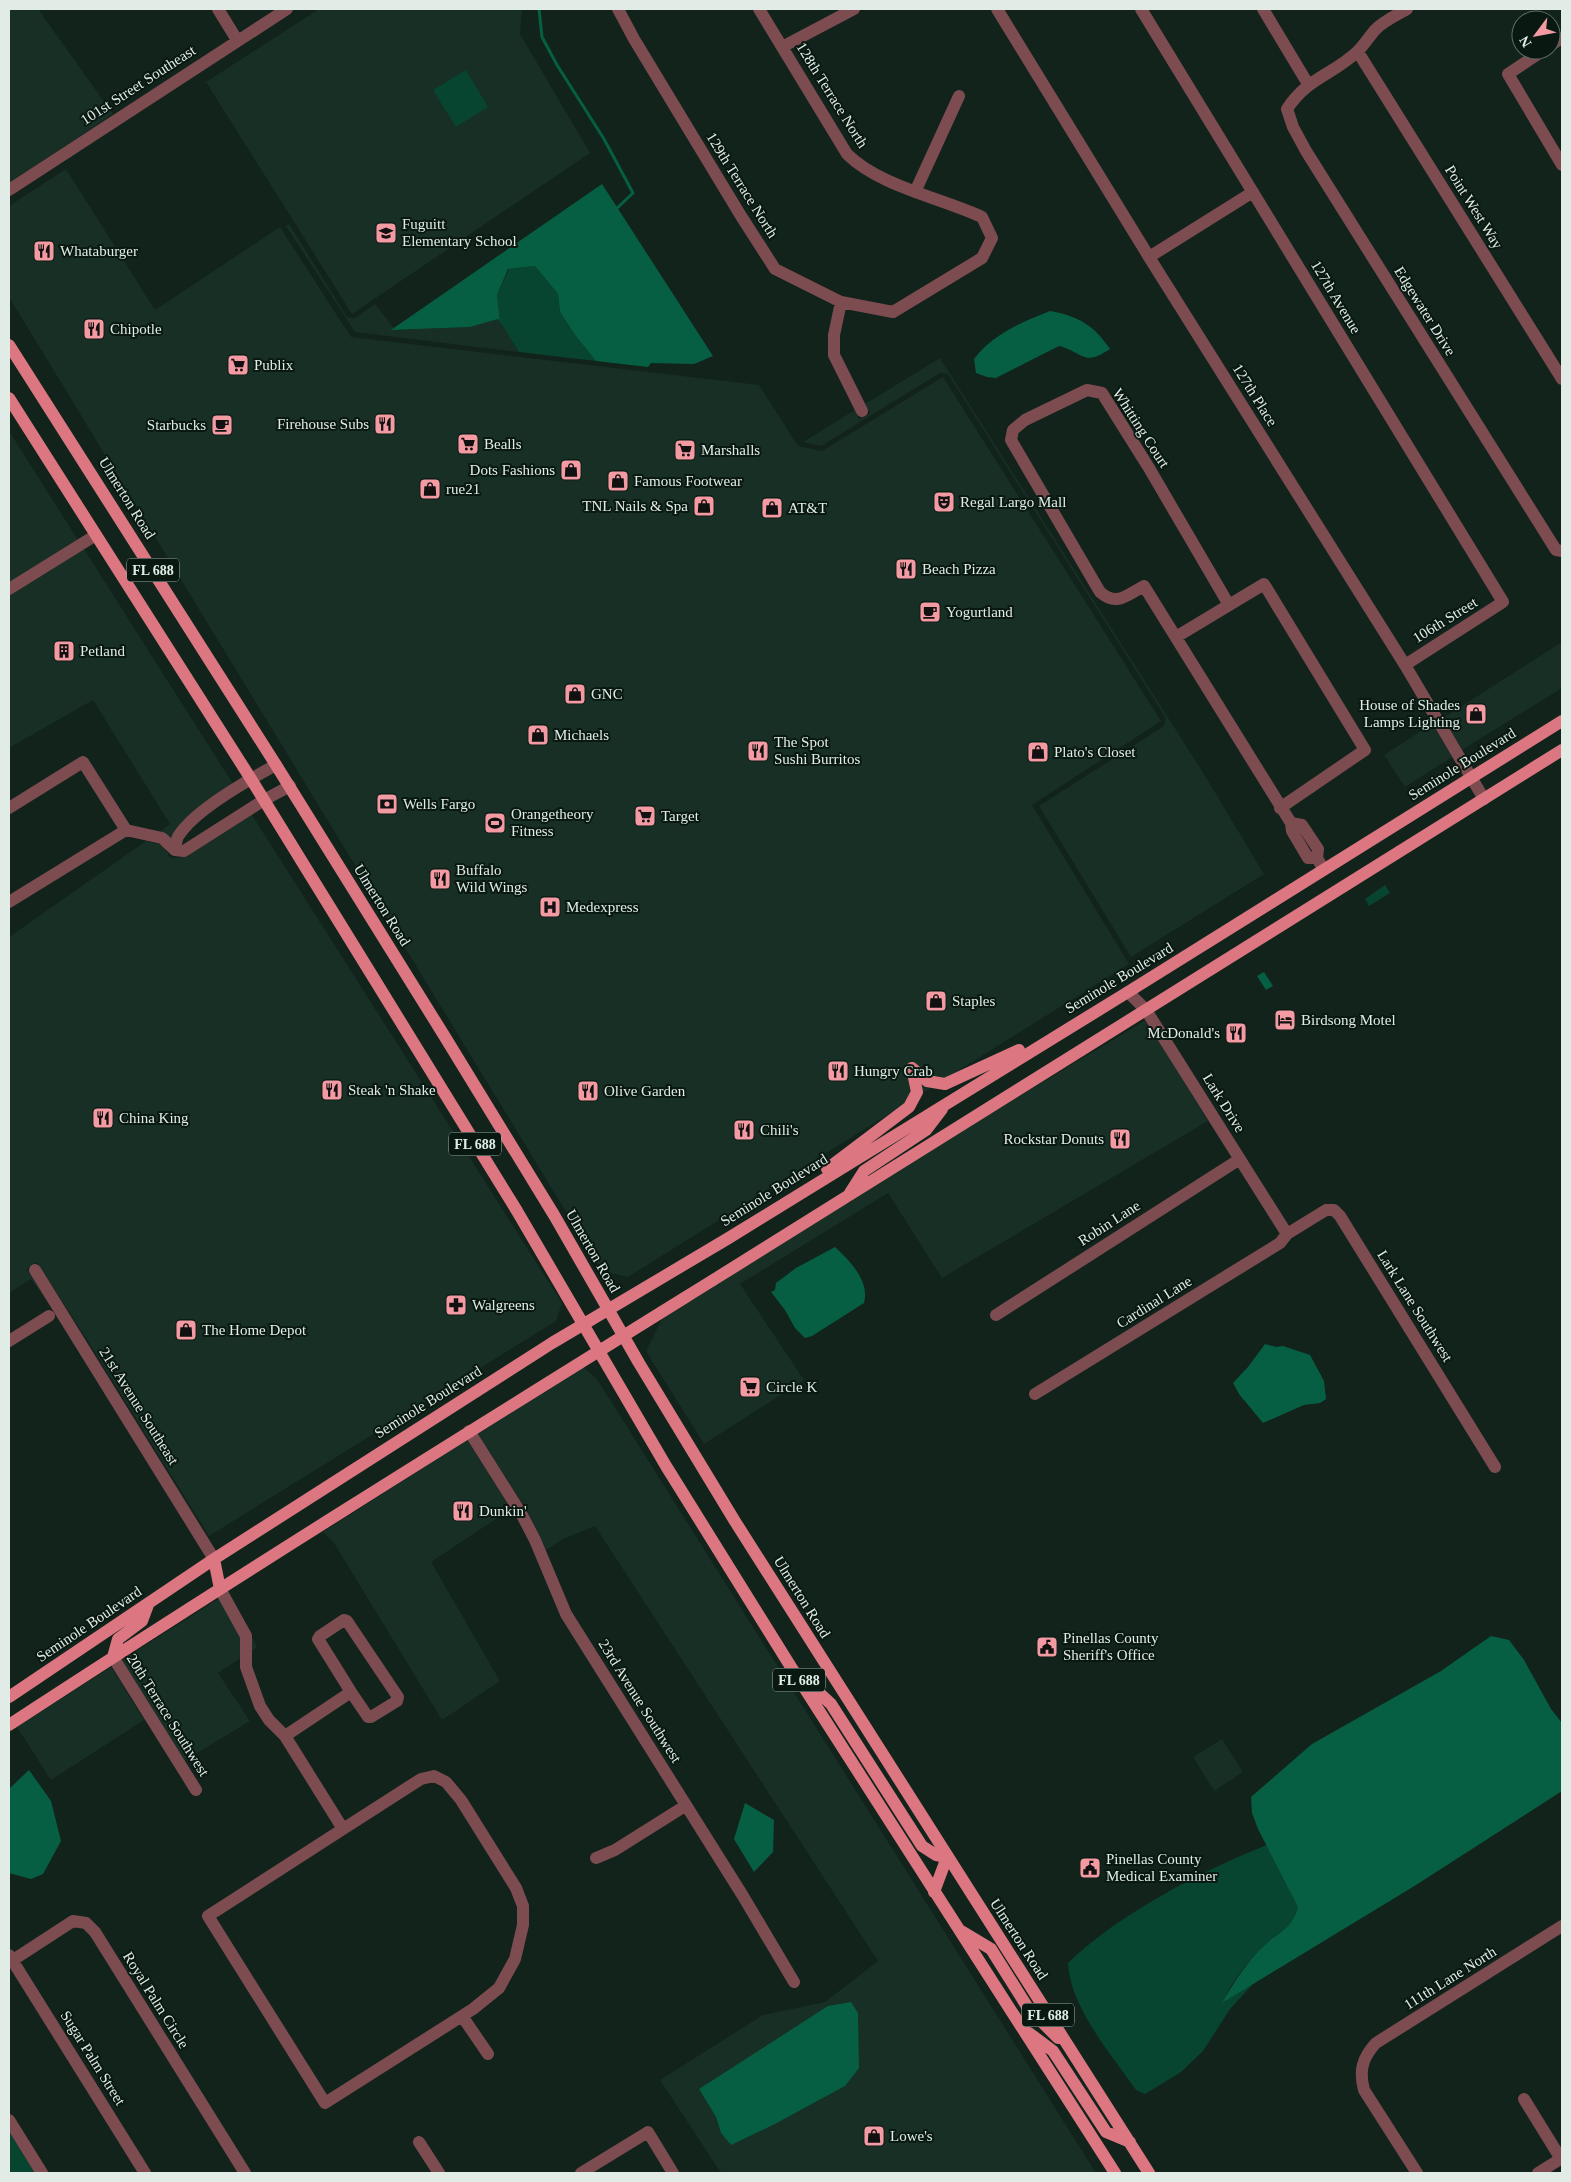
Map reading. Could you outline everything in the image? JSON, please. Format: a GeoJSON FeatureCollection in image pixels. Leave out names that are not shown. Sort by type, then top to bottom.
{"type":"FeatureCollection","features":[{"type":"Feature","properties":{"kind":"main road","name":"Ulmerton Road"},"geometry":{"type":"LineString","coordinates":[[9,344],[290,786],[549,1207],[623,1336],[732,1516],[1149,2173]]}},
{"type":"Feature","properties":{"kind":"main road","name":"FL 688"},"geometry":{"type":"LineString","coordinates":[[9,398],[264,800],[517,1211],[597,1351],[791,1667],[1114,2173]]}},
{"type":"Feature","properties":{"kind":"main road","name":"Seminole Boulevard"},"geometry":{"type":"LineString","coordinates":[[14,1694],[99,1635],[148,1605],[214,1560],[582,1324],[786,1202],[1128,992],[1562,721]]}},
{"type":"Feature","properties":{"kind":"main road"},"geometry":{"type":"LineString","coordinates":[[9,1725],[469,1431],[1562,750]]}},
{"type":"Feature","properties":{"kind":"main road"},"geometry":{"type":"LineString","coordinates":[[786,1202],[856,1145],[876,1133],[908,1107],[918,1092],[912,1068],[927,1081],[945,1084],[1070,1027]]}},
{"type":"Feature","properties":{"kind":"main road"},"geometry":{"type":"LineString","coordinates":[[849,1196],[864,1171],[926,1130],[947,1103]]}},
{"type":"Feature","properties":{"kind":"main road"},"geometry":{"type":"LineString","coordinates":[[214,1560],[220,1589]]}},
{"type":"Feature","properties":{"kind":"main road"},"geometry":{"type":"LineString","coordinates":[[113,1657],[118,1640],[142,1621],[148,1605]]}},
{"type":"Feature","properties":{"kind":"main road"},"geometry":{"type":"LineString","coordinates":[[791,1667],[831,1704],[922,1846],[936,1855],[947,1857],[934,1892]]}},
{"type":"Feature","properties":{"kind":"main road"},"geometry":{"type":"LineString","coordinates":[[9,1707],[16,1700],[14,1694]]}},
{"type":"Feature","properties":{"kind":"main road"},"geometry":{"type":"LineString","coordinates":[[959,1931],[991,1949],[1028,2008],[1050,2031],[1068,2046]]}},
{"type":"Feature","properties":{"kind":"main road"},"geometry":{"type":"LineString","coordinates":[[1021,2026],[1053,2052],[1106,2132],[1130,2142]]}},
{"type":"Feature","properties":{"kind":"street"},"geometry":{"type":"LineString","coordinates":[[218,9],[237,40]]}},
{"type":"Feature","properties":{"kind":"street","name":"101st Street Southeast"},"geometry":{"type":"LineString","coordinates":[[9,190],[287,9]]}},
{"type":"Feature","properties":{"kind":"street","name":"129th Terrace North"},"geometry":{"type":"LineString","coordinates":[[618,9],[634,39],[775,269],[841,302],[893,312]]}},
{"type":"Feature","properties":{"kind":"street","name":"128th Terrace North"},"geometry":{"type":"LineString","coordinates":[[760,9],[847,154],[859,166],[915,192],[982,217],[992,238],[982,258],[893,312]]}},
{"type":"Feature","properties":{"kind":"street"},"geometry":{"type":"LineString","coordinates":[[782,47],[854,9]]}},
{"type":"Feature","properties":{"kind":"street","name":"127th Place"},"geometry":{"type":"LineString","coordinates":[[998,9],[1149,257],[1404,665],[1484,800]]}},
{"type":"Feature","properties":{"kind":"street","name":"127th Avenue"},"geometry":{"type":"LineString","coordinates":[[1141,9],[1503,602]]}},
{"type":"Feature","properties":{"kind":"street"},"geometry":{"type":"LineString","coordinates":[[1263,9],[1308,84],[1358,52],[1376,28],[1407,9]]}},
{"type":"Feature","properties":{"kind":"street","name":"Point West Way"},"geometry":{"type":"LineString","coordinates":[[1358,52],[1562,379]]}},
{"type":"Feature","properties":{"kind":"street"},"geometry":{"type":"LineString","coordinates":[[1529,60],[1508,74],[1562,165]]}},
{"type":"Feature","properties":{"kind":"street","name":"Edgewater Drive"},"geometry":{"type":"LineString","coordinates":[[1308,84],[1295,97],[1287,109],[1292,127],[1556,550],[1562,551]]}},
{"type":"Feature","properties":{"kind":"street"},"geometry":{"type":"LineString","coordinates":[[915,192],[959,96]]}},
{"type":"Feature","properties":{"kind":"street"},"geometry":{"type":"LineString","coordinates":[[1149,257],[1253,192]]}},
{"type":"Feature","properties":{"kind":"street"},"geometry":{"type":"LineString","coordinates":[[841,302],[834,335],[834,355],[862,411]]}},
{"type":"Feature","properties":{"kind":"street","name":"Whitting Court"},"geometry":{"type":"LineString","coordinates":[[1229,606],[1149,468],[1102,393],[1087,390],[1025,420],[1013,430],[1011,440],[1100,592],[1108,599],[1118,600],[1144,586],[1280,808],[1291,823],[1302,825],[1301,834],[1318,849],[1317,858],[1324,869]]}},
{"type":"Feature","properties":{"kind":"street"},"geometry":{"type":"LineString","coordinates":[[9,589],[96,535]]}},
{"type":"Feature","properties":{"kind":"street"},"geometry":{"type":"LineString","coordinates":[[1176,638],[1264,584],[1365,750],[1280,808]]}},
{"type":"Feature","properties":{"kind":"street","name":"106th Street"},"geometry":{"type":"LineString","coordinates":[[1404,665],[1503,602]]}},
{"type":"Feature","properties":{"kind":"street"},"geometry":{"type":"LineString","coordinates":[[9,808],[83,762],[126,830]]}},
{"type":"Feature","properties":{"kind":"street"},"geometry":{"type":"LineString","coordinates":[[175,850],[178,836],[201,812],[276,765]]}},
{"type":"Feature","properties":{"kind":"street"},"geometry":{"type":"LineString","coordinates":[[9,902],[126,830],[162,838],[175,850],[184,852],[264,800],[290,786]]}},
{"type":"Feature","properties":{"kind":"street","name":"Lark Drive"},"geometry":{"type":"LineString","coordinates":[[1128,992],[1146,1010],[1287,1234]]}},
{"type":"Feature","properties":{"kind":"street","name":"Robin Lane"},"geometry":{"type":"LineString","coordinates":[[996,1315],[1240,1159]]}},
{"type":"Feature","properties":{"kind":"street","name":"Lark Lane Southwest"},"geometry":{"type":"LineString","coordinates":[[1287,1234],[1326,1210],[1334,1210],[1340,1216],[1495,1467]]}},
{"type":"Feature","properties":{"kind":"street","name":"Cardinal Lane"},"geometry":{"type":"LineString","coordinates":[[1036,1394],[1280,1242],[1287,1234]]}},
{"type":"Feature","properties":{"kind":"street","name":"21st Avenue Southeast"},"geometry":{"type":"LineString","coordinates":[[35,1270],[214,1560]]}},
{"type":"Feature","properties":{"kind":"street"},"geometry":{"type":"LineString","coordinates":[[9,1341],[49,1316]]}},
{"type":"Feature","properties":{"kind":"street","name":"23rd Avenue Southwest"},"geometry":{"type":"LineString","coordinates":[[469,1431],[531,1532],[566,1614],[743,1896],[794,1982]]}},
{"type":"Feature","properties":{"kind":"street"},"geometry":{"type":"LineString","coordinates":[[220,1589],[246,1636],[246,1667],[260,1706],[269,1720],[285,1736],[343,1829]]}},
{"type":"Feature","properties":{"kind":"street"},"geometry":{"type":"LineString","coordinates":[[344,1620],[347,1621],[398,1698],[397,1701],[368,1717],[351,1692],[318,1639],[344,1620]]}},
{"type":"Feature","properties":{"kind":"street","name":"20th Terrace Southwest"},"geometry":{"type":"LineString","coordinates":[[113,1657],[196,1790]]}},
{"type":"Feature","properties":{"kind":"street"},"geometry":{"type":"LineString","coordinates":[[285,1736],[351,1692]]}},
{"type":"Feature","properties":{"kind":"street"},"geometry":{"type":"LineString","coordinates":[[434,1776],[446,1782],[460,1800],[516,1888],[523,1906],[523,1924],[515,1959],[499,1988],[462,2016],[325,2103],[208,1916],[343,1829],[421,1779],[434,1776]]}},
{"type":"Feature","properties":{"kind":"street"},"geometry":{"type":"LineString","coordinates":[[596,1858],[615,1850],[685,1806]]}},
{"type":"Feature","properties":{"kind":"street","name":"Royal Palm Circle"},"geometry":{"type":"LineString","coordinates":[[11,1957],[74,1921],[86,1923],[100,1941],[245,2173]]}},
{"type":"Feature","properties":{"kind":"street","name":"111th Lane North"},"geometry":{"type":"LineString","coordinates":[[1417,2173],[1364,2090],[1361,2078],[1362,2064],[1369,2051],[1376,2043],[1562,1926]]}},
{"type":"Feature","properties":{"kind":"street","name":"Sugar Palm Street"},"geometry":{"type":"LineString","coordinates":[[11,1957],[145,2173]]}},
{"type":"Feature","properties":{"kind":"street"},"geometry":{"type":"LineString","coordinates":[[462,2016],[488,2054]]}},
{"type":"Feature","properties":{"kind":"street"},"geometry":{"type":"LineString","coordinates":[[1524,2099],[1562,2158],[1538,2173]]}},
{"type":"Feature","properties":{"kind":"street"},"geometry":{"type":"LineString","coordinates":[[9,2120],[42,2173]]}},
{"type":"Feature","properties":{"kind":"street"},"geometry":{"type":"LineString","coordinates":[[581,2173],[648,2132],[673,2173]]}},
{"type":"Feature","properties":{"kind":"street"},"geometry":{"type":"LineString","coordinates":[[419,2142],[439,2173]]}},
{"type":"Feature","properties":{"kind":"shaded area"},"geometry":{"type":"Polygon","coordinates":[[[9,9],[38,9],[113,114],[9,183],[9,9]]]}},
{"type":"Feature","properties":{"kind":"shaded area","name":"Fuguitt Elementary School"},"geometry":{"type":"Polygon","coordinates":[[[319,9],[522,9],[520,34],[590,153],[352,314],[206,82],[319,9]]]}},
{"type":"Feature","properties":{"kind":"shaded area"},"geometry":{"type":"Polygon","coordinates":[[[466,70],[488,107],[456,127],[433,90],[466,70]]]}},
{"type":"Feature","properties":{"kind":"shaded area"},"geometry":{"type":"Polygon","coordinates":[[[66,169],[155,310],[280,227],[351,337],[759,385],[798,446],[822,451],[943,377],[1161,721],[1032,805],[1129,964],[628,1277],[602,1271],[9,297],[9,206],[66,169]]]}},
{"type":"Feature","properties":{"kind":"shaded area"},"geometry":{"type":"Polygon","coordinates":[[[602,184],[713,356],[694,364],[651,363],[648,367],[596,361],[575,335],[560,312],[558,294],[535,266],[508,269],[497,295],[500,322],[498,319],[470,327],[391,330],[602,184]]]}},
{"type":"Feature","properties":{"kind":"shaded area"},"geometry":{"type":"Polygon","coordinates":[[[289,224],[347,317],[355,318],[375,304],[394,328],[392,330],[470,327],[498,319],[519,352],[355,332],[286,226],[289,224]]]}},
{"type":"Feature","properties":{"kind":"shaded area"},"geometry":{"type":"Polygon","coordinates":[[[535,266],[558,294],[560,312],[575,335],[596,361],[519,352],[500,322],[497,295],[509,269],[535,266]]]}},
{"type":"Feature","properties":{"kind":"shaded area"},"geometry":{"type":"Polygon","coordinates":[[[1050,311],[1069,316],[1084,323],[1098,334],[1110,349],[1089,358],[1059,346],[996,378],[976,373],[974,359],[990,342],[1019,324],[1050,311]]]}},
{"type":"Feature","properties":{"kind":"shaded area"},"geometry":{"type":"Polygon","coordinates":[[[940,358],[1207,779],[1264,874],[1131,957],[1039,806],[1164,726],[1166,718],[948,374],[940,373],[821,446],[803,442],[855,410],[859,419],[870,413],[865,404],[940,358]]]}},
{"type":"Feature","properties":{"kind":"shaded area"},"geometry":{"type":"Polygon","coordinates":[[[9,431],[78,540],[9,582],[9,431]]]}},
{"type":"Feature","properties":{"kind":"shaded area"},"geometry":{"type":"Polygon","coordinates":[[[84,549],[233,784],[171,839],[159,832],[170,824],[93,700],[9,748],[9,595],[84,549]]]}},
{"type":"Feature","properties":{"kind":"shaded area"},"geometry":{"type":"Polygon","coordinates":[[[1562,642],[1562,688],[1462,750],[1443,718],[1562,642]]]}},
{"type":"Feature","properties":{"kind":"shaded area"},"geometry":{"type":"Polygon","coordinates":[[[1432,724],[1452,757],[1405,787],[1384,755],[1432,724]]]}},
{"type":"Feature","properties":{"kind":"shaded area"},"geometry":{"type":"Polygon","coordinates":[[[252,815],[562,1303],[556,1321],[209,1536],[37,1262],[27,1269],[52,1309],[31,1279],[9,1293],[9,937],[146,841],[159,844],[168,853],[168,856],[174,858],[183,857],[252,815]]]}},
{"type":"Feature","properties":{"kind":"shaded area"},"geometry":{"type":"Polygon","coordinates":[[[1385,885],[1390,893],[1369,906],[1365,899],[1385,885]]]}},
{"type":"Feature","properties":{"kind":"shaded area"},"geometry":{"type":"Polygon","coordinates":[[[1264,972],[1273,986],[1266,990],[1257,976],[1264,972]]]}},
{"type":"Feature","properties":{"kind":"shaded area"},"geometry":{"type":"Polygon","coordinates":[[[1146,1020],[1208,1121],[942,1278],[888,1193],[740,1284],[804,1380],[704,1444],[646,1351],[663,1317],[849,1202],[851,1203],[853,1199],[983,1118],[1146,1020]]]}},
{"type":"Feature","properties":{"kind":"shaded area"},"geometry":{"type":"Polygon","coordinates":[[[835,1247],[852,1265],[861,1279],[865,1295],[864,1303],[812,1336],[805,1338],[795,1328],[785,1310],[771,1292],[775,1290],[776,1283],[796,1268],[835,1247]]]}},
{"type":"Feature","properties":{"kind":"shaded area"},"geometry":{"type":"Polygon","coordinates":[[[1265,1344],[1276,1347],[1283,1346],[1310,1355],[1324,1381],[1326,1399],[1320,1403],[1304,1405],[1263,1423],[1239,1394],[1233,1383],[1265,1344]]]}},
{"type":"Feature","properties":{"kind":"shaded area"},"geometry":{"type":"Polygon","coordinates":[[[583,1367],[597,1379],[1096,2173],[721,2173],[660,2080],[763,2015],[825,2002],[878,1961],[595,1526],[563,1539],[546,1550],[528,1512],[478,1434],[583,1367]],[[845,2086],[699,2089],[716,2117],[721,2133],[731,2144],[775,2124],[845,2086]]]}},
{"type":"Feature","properties":{"kind":"shaded area"},"geometry":{"type":"Polygon","coordinates":[[[467,1440],[511,1509],[431,1562],[500,1681],[442,1720],[334,1543],[323,1532],[467,1440]]]}},
{"type":"Feature","properties":{"kind":"shaded area"},"geometry":{"type":"Polygon","coordinates":[[[229,1592],[257,1647],[218,1673],[250,1721],[184,1761],[122,1660],[229,1592]]]}},
{"type":"Feature","properties":{"kind":"shaded area"},"geometry":{"type":"Polygon","coordinates":[[[1491,1636],[1509,1640],[1524,1660],[1551,1709],[1562,1723],[1562,1791],[1416,1885],[1222,2003],[1247,1964],[1259,1950],[1289,1925],[1298,1907],[1258,1829],[1252,1813],[1251,1797],[1312,1744],[1441,1671],[1491,1636]]]}},
{"type":"Feature","properties":{"kind":"shaded area"},"geometry":{"type":"Polygon","coordinates":[[[111,1667],[144,1720],[51,1780],[17,1727],[111,1667]]]}},
{"type":"Feature","properties":{"kind":"shaded area"},"geometry":{"type":"Polygon","coordinates":[[[1222,1739],[1243,1772],[1214,1791],[1193,1757],[1222,1739]]]}},
{"type":"Feature","properties":{"kind":"shaded area"},"geometry":{"type":"Polygon","coordinates":[[[29,1770],[51,1801],[61,1841],[43,1874],[31,1879],[9,1873],[9,1789],[29,1770]]]}},
{"type":"Feature","properties":{"kind":"shaded area"},"geometry":{"type":"Polygon","coordinates":[[[745,1803],[774,1820],[773,1852],[754,1872],[734,1839],[745,1803]]]}},
{"type":"Feature","properties":{"kind":"shaded area"},"geometry":{"type":"Polygon","coordinates":[[[1267,1845],[1298,1907],[1292,1921],[1259,1951],[1236,1979],[1223,2002],[1253,1984],[1230,2009],[1203,2051],[1181,2072],[1145,2094],[1136,2090],[1093,2030],[1070,1980],[1068,1963],[1111,1928],[1162,1895],[1216,1867],[1267,1845]]]}},
{"type":"Feature","properties":{"kind":"shaded area"},"geometry":{"type":"Polygon","coordinates":[[[851,2002],[858,2013],[859,2068],[845,2086],[775,2124],[731,2145],[721,2133],[716,2117],[699,2089],[828,2006],[851,2002]]]}},
{"type":"Feature","properties":{"kind":"shaded area"},"geometry":{"type":"Polygon","coordinates":[[[9,2132],[35,2173],[9,2173],[9,2132]]]}},
{"type":"Feature","properties":{"kind":"waterway"},"geometry":{"type":"LineString","coordinates":[[539,9],[542,37],[557,65],[604,139],[633,193],[615,210]]}},
{"type":"Feature","properties":{"kind":"place","name":"Fuguitt Elementary School"},"geometry":{"type":"Point","coordinates":[386,233]}},
{"type":"Feature","properties":{"kind":"place","name":"Whataburger"},"geometry":{"type":"Point","coordinates":[44,251]}},
{"type":"Feature","properties":{"kind":"place","name":"Chipotle"},"geometry":{"type":"Point","coordinates":[94,329]}},
{"type":"Feature","properties":{"kind":"place","name":"Publix"},"geometry":{"type":"Point","coordinates":[238,365]}},
{"type":"Feature","properties":{"kind":"place","name":"Firehouse Subs"},"geometry":{"type":"Point","coordinates":[385,424]}},
{"type":"Feature","properties":{"kind":"place","name":"Starbucks"},"geometry":{"type":"Point","coordinates":[222,425]}},
{"type":"Feature","properties":{"kind":"place","name":"Bealls"},"geometry":{"type":"Point","coordinates":[468,444]}},
{"type":"Feature","properties":{"kind":"place","name":"Marshalls"},"geometry":{"type":"Point","coordinates":[685,450]}},
{"type":"Feature","properties":{"kind":"place","name":"Dots Fashions"},"geometry":{"type":"Point","coordinates":[571,470]}},
{"type":"Feature","properties":{"kind":"place","name":"Famous Footwear"},"geometry":{"type":"Point","coordinates":[618,481]}},
{"type":"Feature","properties":{"kind":"place","name":"rue21"},"geometry":{"type":"Point","coordinates":[430,489]}},
{"type":"Feature","properties":{"kind":"place","name":"Regal Largo Mall"},"geometry":{"type":"Point","coordinates":[944,502]}},
{"type":"Feature","properties":{"kind":"place","name":"TNL Nails & Spa"},"geometry":{"type":"Point","coordinates":[704,506]}},
{"type":"Feature","properties":{"kind":"place","name":"AT&T"},"geometry":{"type":"Point","coordinates":[772,508]}},
{"type":"Feature","properties":{"kind":"place","name":"Beach Pizza"},"geometry":{"type":"Point","coordinates":[906,569]}},
{"type":"Feature","properties":{"kind":"place","name":"Yogurtland"},"geometry":{"type":"Point","coordinates":[930,612]}},
{"type":"Feature","properties":{"kind":"place","name":"Petland"},"geometry":{"type":"Point","coordinates":[64,651]}},
{"type":"Feature","properties":{"kind":"place","name":"GNC"},"geometry":{"type":"Point","coordinates":[575,694]}},
{"type":"Feature","properties":{"kind":"place","name":"House of Shades Lamps Lighting"},"geometry":{"type":"Point","coordinates":[1476,714]}},
{"type":"Feature","properties":{"kind":"place","name":"Michaels"},"geometry":{"type":"Point","coordinates":[538,735]}},
{"type":"Feature","properties":{"kind":"place","name":"The Spot Sushi Burritos"},"geometry":{"type":"Point","coordinates":[758,751]}},
{"type":"Feature","properties":{"kind":"place","name":"Plato's Closet"},"geometry":{"type":"Point","coordinates":[1038,752]}},
{"type":"Feature","properties":{"kind":"place","name":"Wells Fargo"},"geometry":{"type":"Point","coordinates":[387,804]}},
{"type":"Feature","properties":{"kind":"place","name":"Target"},"geometry":{"type":"Point","coordinates":[645,816]}},
{"type":"Feature","properties":{"kind":"place","name":"Orangetheory Fitness"},"geometry":{"type":"Point","coordinates":[495,823]}},
{"type":"Feature","properties":{"kind":"place","name":"Buffalo Wild Wings"},"geometry":{"type":"Point","coordinates":[440,879]}},
{"type":"Feature","properties":{"kind":"place","name":"Medexpress"},"geometry":{"type":"Point","coordinates":[550,907]}},
{"type":"Feature","properties":{"kind":"place","name":"Staples"},"geometry":{"type":"Point","coordinates":[936,1001]}},
{"type":"Feature","properties":{"kind":"place","name":"Birdsong Motel"},"geometry":{"type":"Point","coordinates":[1285,1020]}},
{"type":"Feature","properties":{"kind":"place","name":"McDonald's"},"geometry":{"type":"Point","coordinates":[1236,1033]}},
{"type":"Feature","properties":{"kind":"place","name":"Hungry Crab"},"geometry":{"type":"Point","coordinates":[838,1071]}},
{"type":"Feature","properties":{"kind":"place","name":"Steak 'n Shake"},"geometry":{"type":"Point","coordinates":[332,1090]}},
{"type":"Feature","properties":{"kind":"place","name":"Olive Garden"},"geometry":{"type":"Point","coordinates":[588,1091]}},
{"type":"Feature","properties":{"kind":"place","name":"China King"},"geometry":{"type":"Point","coordinates":[103,1118]}},
{"type":"Feature","properties":{"kind":"place","name":"Chili's"},"geometry":{"type":"Point","coordinates":[744,1130]}},
{"type":"Feature","properties":{"kind":"place","name":"Rockstar Donuts"},"geometry":{"type":"Point","coordinates":[1120,1139]}},
{"type":"Feature","properties":{"kind":"place","name":"Walgreens"},"geometry":{"type":"Point","coordinates":[456,1305]}},
{"type":"Feature","properties":{"kind":"place","name":"The Home Depot"},"geometry":{"type":"Point","coordinates":[186,1330]}},
{"type":"Feature","properties":{"kind":"place","name":"Circle K"},"geometry":{"type":"Point","coordinates":[750,1387]}},
{"type":"Feature","properties":{"kind":"place","name":"Dunkin'"},"geometry":{"type":"Point","coordinates":[463,1511]}},
{"type":"Feature","properties":{"kind":"place","name":"Pinellas County Sheriff's Office"},"geometry":{"type":"Point","coordinates":[1047,1647]}},
{"type":"Feature","properties":{"kind":"place","name":"Pinellas County Medical Examiner"},"geometry":{"type":"Point","coordinates":[1090,1868]}},
{"type":"Feature","properties":{"kind":"place","name":"Lowe's"},"geometry":{"type":"Point","coordinates":[874,2136]}}]}
